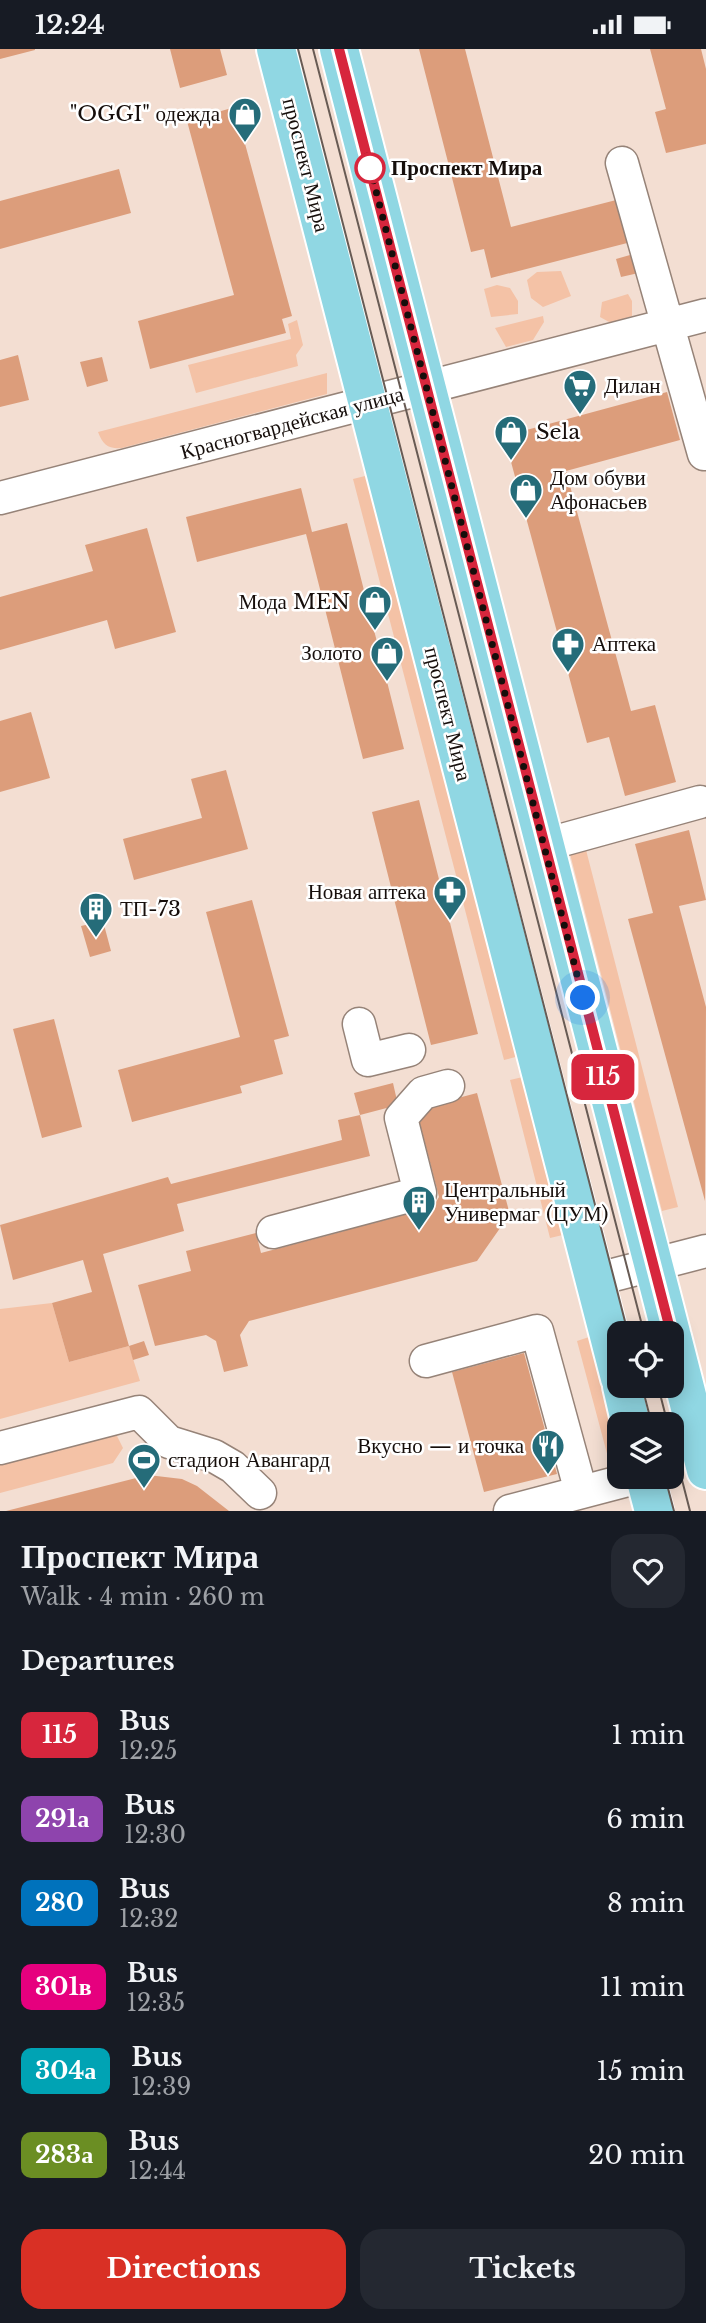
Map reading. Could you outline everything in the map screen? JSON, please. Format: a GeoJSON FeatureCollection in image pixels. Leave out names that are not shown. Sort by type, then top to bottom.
{"type":"FeatureCollection","features":[{"type":"Feature","properties":{"kind":"main road","name":"проспект Мира"},"geometry":{"type":"LineString","coordinates":[[276,49],[607,1329]]}},
{"type":"Feature","properties":{"kind":"main road"},"geometry":{"type":"LineString","coordinates":[[339,49],[667,1321]]}},
{"type":"Feature","properties":{"kind":"main road"},"geometry":{"type":"LineString","coordinates":[[684,1385],[706,1470]]}},
{"type":"Feature","properties":{"kind":"main road"},"geometry":{"type":"LineString","coordinates":[[648,1489],[654,1511]]}},
{"type":"Feature","properties":{"kind":"street"},"geometry":{"type":"LineString","coordinates":[[622,163],[704,454]]}},
{"type":"Feature","properties":{"kind":"street","name":"Красногвардейская улица"},"geometry":{"type":"LineString","coordinates":[[0,498],[706,315]]}},
{"type":"Feature","properties":{"kind":"street"},"geometry":{"type":"LineString","coordinates":[[544,845],[700,802]]}},
{"type":"Feature","properties":{"kind":"street"},"geometry":{"type":"LineString","coordinates":[[359,1024],[368,1060],[409,1051]]}},
{"type":"Feature","properties":{"kind":"street"},"geometry":{"type":"LineString","coordinates":[[273,1232],[420,1193],[401,1118],[424,1093],[448,1086]]}},
{"type":"Feature","properties":{"kind":"street"},"geometry":{"type":"LineString","coordinates":[[594,1280],[706,1251]]}},
{"type":"Feature","properties":{"kind":"street"},"geometry":{"type":"LineString","coordinates":[[426,1361],[537,1331],[581,1492]]}},
{"type":"Feature","properties":{"kind":"street"},"geometry":{"type":"LineString","coordinates":[[0,1448],[139,1412],[169,1442],[214,1456],[233,1467],[260,1493]]}},
{"type":"Feature","properties":{"kind":"street"},"geometry":{"type":"LineString","coordinates":[[510,1511],[607,1485]]}},
{"type":"Feature","properties":{"kind":"shaded area"},"geometry":{"type":"Polygon","coordinates":[[[561,271],[571,296],[543,307],[531,298],[527,280],[537,272],[561,271]]]}},
{"type":"Feature","properties":{"kind":"shaded area"},"geometry":{"type":"Polygon","coordinates":[[[497,285],[510,288],[518,301],[518,314],[491,317],[484,289],[497,285]]]}},
{"type":"Feature","properties":{"kind":"shaded area"},"geometry":{"type":"Polygon","coordinates":[[[628,294],[632,301],[632,316],[611,323],[600,317],[602,302],[628,294]]]}},
{"type":"Feature","properties":{"kind":"shaded area"},"geometry":{"type":"Polygon","coordinates":[[[543,316],[544,322],[533,340],[506,347],[495,328],[543,316]]]}},
{"type":"Feature","properties":{"kind":"shaded area"},"geometry":{"type":"Polygon","coordinates":[[[297,320],[303,345],[296,355],[298,366],[196,393],[188,365],[291,339],[288,324],[297,320]]]}},
{"type":"Feature","properties":{"kind":"shaded area"},"geometry":{"type":"Polygon","coordinates":[[[327,373],[327,394],[122,448],[107,445],[98,432],[327,373]]]}},
{"type":"Feature","properties":{"kind":"shaded area"},"geometry":{"type":"Polygon","coordinates":[[[373,474],[523,1055],[504,1060],[353,479],[373,474]]]}},
{"type":"Feature","properties":{"kind":"shaded area"},"geometry":{"type":"Polygon","coordinates":[[[585,846],[678,1207],[662,1211],[569,850],[585,846]]]}},
{"type":"Feature","properties":{"kind":"shaded area"},"geometry":{"type":"Polygon","coordinates":[[[527,1076],[567,1234],[550,1238],[510,1080],[527,1076]]]}},
{"type":"Feature","properties":{"kind":"shaded area"},"geometry":{"type":"Polygon","coordinates":[[[52,1303],[69,1362],[129,1346],[140,1381],[0,1419],[0,1309],[52,1303]]]}},
{"type":"Feature","properties":{"kind":"shaded area"},"geometry":{"type":"Polygon","coordinates":[[[592,1336],[612,1412],[607,1412],[607,1454],[577,1341],[592,1336]]]}},
{"type":"Feature","properties":{"kind":"shaded area"},"geometry":{"type":"Polygon","coordinates":[[[115,1432],[123,1448],[113,1463],[0,1493],[0,1456],[115,1432]]]}},
{"type":"Feature","properties":{"kind":"building"},"geometry":{"type":"Polygon","coordinates":[[[0,49],[35,49],[35,50],[0,59],[0,49]]]}},
{"type":"Feature","properties":{"kind":"building"},"geometry":{"type":"Polygon","coordinates":[[[170,49],[220,49],[227,75],[180,88],[170,49]]]}},
{"type":"Feature","properties":{"kind":"building"},"geometry":{"type":"Polygon","coordinates":[[[419,49],[465,49],[511,227],[624,198],[635,241],[491,278],[484,249],[471,252],[419,49]]]}},
{"type":"Feature","properties":{"kind":"building"},"geometry":{"type":"Polygon","coordinates":[[[650,49],[701,49],[706,69],[706,144],[666,153],[655,112],[666,109],[650,49]]]}},
{"type":"Feature","properties":{"kind":"building"},"geometry":{"type":"Polygon","coordinates":[[[235,107],[292,316],[282,319],[286,333],[150,369],[138,321],[234,295],[187,121],[235,107]]]}},
{"type":"Feature","properties":{"kind":"building"},"geometry":{"type":"Polygon","coordinates":[[[119,169],[131,213],[0,249],[0,201],[119,169]]]}},
{"type":"Feature","properties":{"kind":"building"},"geometry":{"type":"Polygon","coordinates":[[[637,253],[643,272],[621,277],[616,259],[637,253]]]}},
{"type":"Feature","properties":{"kind":"building"},"geometry":{"type":"Polygon","coordinates":[[[18,355],[29,400],[0,407],[0,360],[18,355]]]}},
{"type":"Feature","properties":{"kind":"building"},"geometry":{"type":"Polygon","coordinates":[[[102,357],[108,381],[87,387],[80,362],[102,357]]]}},
{"type":"Feature","properties":{"kind":"building"},"geometry":{"type":"Polygon","coordinates":[[[667,392],[680,440],[566,471],[631,711],[655,705],[676,782],[625,796],[609,737],[587,743],[504,436],[667,392]]]}},
{"type":"Feature","properties":{"kind":"building"},"geometry":{"type":"Polygon","coordinates":[[[301,488],[312,532],[347,523],[404,749],[363,759],[306,534],[197,562],[186,517],[301,488]]]}},
{"type":"Feature","properties":{"kind":"building"},"geometry":{"type":"Polygon","coordinates":[[[147,528],[176,632],[115,649],[107,620],[0,650],[0,597],[93,571],[85,545],[147,528]]]}},
{"type":"Feature","properties":{"kind":"building"},"geometry":{"type":"Polygon","coordinates":[[[31,712],[50,778],[0,792],[0,721],[31,712]]]}},
{"type":"Feature","properties":{"kind":"building"},"geometry":{"type":"Polygon","coordinates":[[[226,770],[248,849],[134,880],[123,839],[202,818],[191,779],[226,770]]]}},
{"type":"Feature","properties":{"kind":"building"},"geometry":{"type":"Polygon","coordinates":[[[419,800],[478,1034],[431,1045],[372,812],[419,800]]]}},
{"type":"Feature","properties":{"kind":"building"},"geometry":{"type":"Polygon","coordinates":[[[689,830],[706,900],[679,906],[706,1007],[705,1201],[628,919],[653,913],[635,844],[689,830]]]}},
{"type":"Feature","properties":{"kind":"building"},"geometry":{"type":"Polygon","coordinates":[[[252,900],[289,1036],[274,1040],[283,1074],[240,1086],[242,1093],[132,1122],[118,1070],[240,1037],[206,912],[252,900]]]}},
{"type":"Feature","properties":{"kind":"building","name":"ТП-73"},"geometry":{"type":"Polygon","coordinates":[[[103,921],[111,951],[90,957],[81,926],[103,921]]]}},
{"type":"Feature","properties":{"kind":"building"},"geometry":{"type":"Polygon","coordinates":[[[54,1019],[82,1127],[42,1138],[13,1029],[54,1019]]]}},
{"type":"Feature","properties":{"kind":"building"},"geometry":{"type":"Polygon","coordinates":[[[393,1083],[398,1105],[360,1115],[354,1093],[393,1083]]]}},
{"type":"Feature","properties":{"kind":"building","name":"Центральный Универмаг (ЦУМ)"},"geometry":{"type":"Polygon","coordinates":[[[477,1093],[509,1211],[477,1261],[249,1321],[240,1335],[248,1366],[224,1372],[216,1341],[206,1335],[155,1346],[138,1285],[191,1271],[186,1251],[256,1233],[261,1253],[344,1231],[343,1224],[368,1217],[370,1224],[433,1207],[439,1197],[416,1109],[477,1093]]]}},
{"type":"Feature","properties":{"kind":"building"},"geometry":{"type":"Polygon","coordinates":[[[360,1115],[370,1156],[177,1204],[184,1231],[103,1254],[129,1346],[69,1362],[52,1303],[92,1292],[83,1260],[13,1280],[0,1225],[168,1177],[171,1184],[342,1140],[338,1120],[360,1115]]]}},
{"type":"Feature","properties":{"kind":"building"},"geometry":{"type":"Polygon","coordinates":[[[144,1341],[149,1355],[133,1360],[129,1346],[144,1341]]]}},
{"type":"Feature","properties":{"kind":"building"},"geometry":{"type":"Polygon","coordinates":[[[524,1353],[557,1474],[484,1492],[452,1372],[524,1353]]]}},
{"type":"Feature","properties":{"kind":"building","name":"стадион Авангард"},"geometry":{"type":"Polygon","coordinates":[[[148,1475],[182,1479],[197,1486],[229,1511],[6,1511],[148,1475]]]}},
{"type":"Feature","properties":{"kind":"tram line"},"geometry":{"type":"LineString","coordinates":[[298,49],[625,1321]]}},
{"type":"Feature","properties":{"kind":"tram line"},"geometry":{"type":"LineString","coordinates":[[313,49],[641,1321]]}},
{"type":"Feature","properties":{"kind":"tram line"},"geometry":{"type":"LineString","coordinates":[[645,1398],[649,1412]]}},
{"type":"Feature","properties":{"kind":"tram line"},"geometry":{"type":"LineString","coordinates":[[661,1398],[665,1412]]}},
{"type":"Feature","properties":{"kind":"tram line"},"geometry":{"type":"LineString","coordinates":[[684,1488],[690,1511]]}},
{"type":"Feature","properties":{"kind":"tram line"},"geometry":{"type":"LineString","coordinates":[[668,1489],[674,1511]]}},
{"type":"Feature","properties":{"kind":"bus line","name":"115"},"geometry":{"type":"LineString","coordinates":[[339,49],[668,1321]]}},
{"type":"Feature","properties":{"kind":"place","name":"\"OGGI\" одежда"},"geometry":{"type":"Point","coordinates":[245,144]}},
{"type":"Feature","properties":{"kind":"place","name":"Проспект Мира"},"geometry":{"type":"Point","coordinates":[370,168]}},
{"type":"Feature","properties":{"kind":"place","name":"Дилан"},"geometry":{"type":"Point","coordinates":[580,416]}},
{"type":"Feature","properties":{"kind":"place","name":"Sela"},"geometry":{"type":"Point","coordinates":[511,462]}},
{"type":"Feature","properties":{"kind":"place","name":"Дом обуви Афонасьев"},"geometry":{"type":"Point","coordinates":[526,520]}},
{"type":"Feature","properties":{"kind":"place","name":"Мода MEN"},"geometry":{"type":"Point","coordinates":[375,632]}},
{"type":"Feature","properties":{"kind":"place","name":"Аптека"},"geometry":{"type":"Point","coordinates":[568,674]}},
{"type":"Feature","properties":{"kind":"place","name":"Золото"},"geometry":{"type":"Point","coordinates":[387,683]}},
{"type":"Feature","properties":{"kind":"place","name":"Новая аптека"},"geometry":{"type":"Point","coordinates":[450,922]}},
{"type":"Feature","properties":{"kind":"place","name":"ТП-73"},"geometry":{"type":"Point","coordinates":[96,939]}},
{"type":"Feature","properties":{"kind":"place","name":"Центральный Универмаг (ЦУМ)"},"geometry":{"type":"Point","coordinates":[419,1232]}},
{"type":"Feature","properties":{"kind":"place","name":"Вкусно — и точка"},"geometry":{"type":"Point","coordinates":[548,1476]}},
{"type":"Feature","properties":{"kind":"place","name":"стадион Авангард"},"geometry":{"type":"Point","coordinates":[144,1490]}},
{"type":"Feature","properties":{"kind":"route"},"geometry":{"type":"LineString","coordinates":[[370,168],[367,156],[583,998]]}}]}
